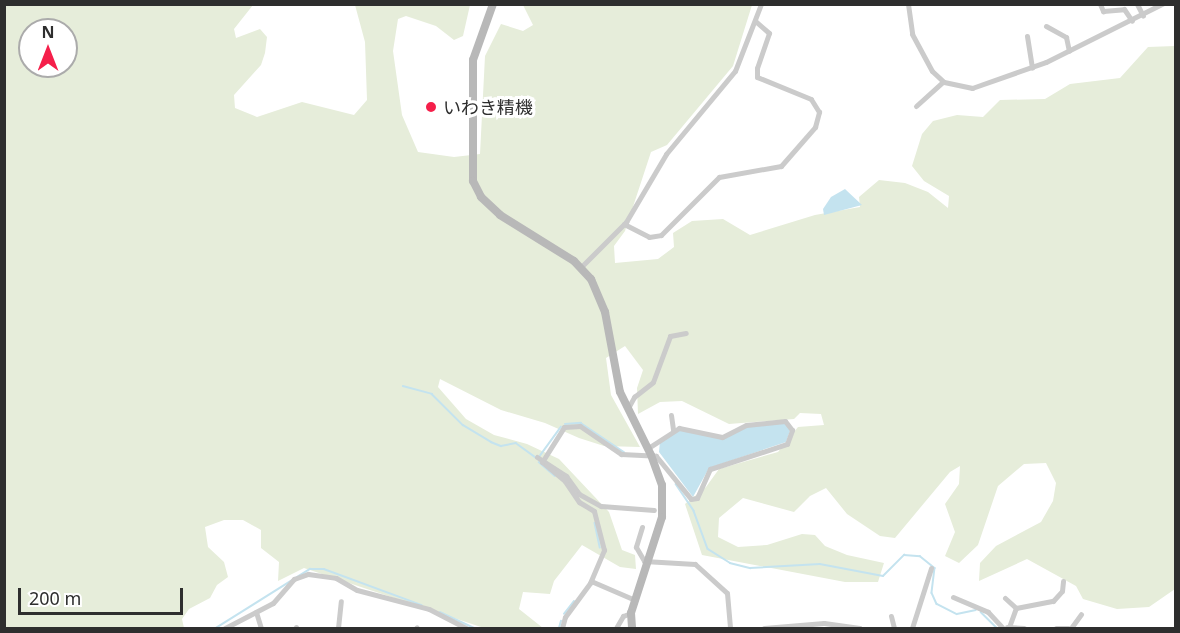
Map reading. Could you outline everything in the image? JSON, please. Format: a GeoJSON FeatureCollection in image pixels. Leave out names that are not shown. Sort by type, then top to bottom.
{"type":"FeatureCollection","features":[{"type":"Feature","properties":{"kind":"street"},"geometry":{"type":"LineString","coordinates":[[493,4],[472,60],[473,181],[482,197],[507,220],[581,267],[602,302],[615,376],[650,452],[662,485],[662,517],[631,613],[632,628]]}},
{"type":"Feature","properties":{"kind":"street"},"geometry":{"type":"LineString","coordinates":[[581,267],[624,224],[666,154],[735,70],[761,4]]}},
{"type":"Feature","properties":{"kind":"street"},"geometry":{"type":"LineString","coordinates":[[908,4],[916,45],[932,71],[943,82],[972,88],[1032,68],[1143,16],[1162,4]]}},
{"type":"Feature","properties":{"kind":"street"},"geometry":{"type":"LineString","coordinates":[[1100,4],[1103,11],[1125,10],[1132,21]]}},
{"type":"Feature","properties":{"kind":"street"},"geometry":{"type":"LineString","coordinates":[[1137,4],[1143,16]]}},
{"type":"Feature","properties":{"kind":"street"},"geometry":{"type":"LineString","coordinates":[[624,224],[649,237],[661,235],[718,177],[781,166],[815,127],[819,112],[812,99],[757,77],[757,68],[770,33],[754,21]]}},
{"type":"Feature","properties":{"kind":"street"},"geometry":{"type":"LineString","coordinates":[[1046,26],[1066,37],[1069,51]]}},
{"type":"Feature","properties":{"kind":"street"},"geometry":{"type":"LineString","coordinates":[[1027,36],[1032,68]]}},
{"type":"Feature","properties":{"kind":"street"},"geometry":{"type":"LineString","coordinates":[[916,106],[943,82]]}},
{"type":"Feature","properties":{"kind":"street"},"geometry":{"type":"LineString","coordinates":[[628,408],[634,397],[653,382],[670,336],[686,333]]}},
{"type":"Feature","properties":{"kind":"street"},"geometry":{"type":"LineString","coordinates":[[671,415],[673,430]]}},
{"type":"Feature","properties":{"kind":"street"},"geometry":{"type":"LineString","coordinates":[[540,459],[561,431],[572,424],[599,437],[619,453],[650,452],[663,461],[687,497],[694,499],[710,469],[787,444],[792,435],[791,424],[785,421],[746,425],[722,437],[685,428],[673,430],[650,452]]}},
{"type":"Feature","properties":{"kind":"street"},"geometry":{"type":"LineString","coordinates":[[540,459],[566,476],[579,494],[601,506],[654,510]]}},
{"type":"Feature","properties":{"kind":"street"},"geometry":{"type":"LineString","coordinates":[[540,459],[544,467],[565,481],[579,502],[597,516],[604,550],[591,581],[565,617],[562,628]]}},
{"type":"Feature","properties":{"kind":"street"},"geometry":{"type":"LineString","coordinates":[[642,527],[636,547],[644,561],[698,566],[727,593],[730,628]]}},
{"type":"Feature","properties":{"kind":"street"},"geometry":{"type":"LineString","coordinates":[[912,628],[931,568]]}},
{"type":"Feature","properties":{"kind":"street"},"geometry":{"type":"LineString","coordinates":[[225,628],[273,603],[297,577],[314,575],[336,578],[383,600],[429,609],[466,628]]}},
{"type":"Feature","properties":{"kind":"street"},"geometry":{"type":"LineString","coordinates":[[591,581],[635,600]]}},
{"type":"Feature","properties":{"kind":"street"},"geometry":{"type":"LineString","coordinates":[[1016,608],[1053,601],[1062,591],[1063,581]]}},
{"type":"Feature","properties":{"kind":"street"},"geometry":{"type":"LineString","coordinates":[[953,597],[988,612],[1001,628],[1024,628]]}},
{"type":"Feature","properties":{"kind":"street"},"geometry":{"type":"LineString","coordinates":[[1005,598],[1016,608]]}},
{"type":"Feature","properties":{"kind":"street"},"geometry":{"type":"LineString","coordinates":[[339,628],[341,601]]}},
{"type":"Feature","properties":{"kind":"street"},"geometry":{"type":"LineString","coordinates":[[1009,627],[1016,608]]}},
{"type":"Feature","properties":{"kind":"street"},"geometry":{"type":"LineString","coordinates":[[256,612],[261,628]]}},
{"type":"Feature","properties":{"kind":"street"},"geometry":{"type":"LineString","coordinates":[[616,628],[623,616],[631,613]]}},
{"type":"Feature","properties":{"kind":"street"},"geometry":{"type":"LineString","coordinates":[[1056,628],[1070,628],[1081,614]]}},
{"type":"Feature","properties":{"kind":"street"},"geometry":{"type":"LineString","coordinates":[[891,616],[894,628]]}},
{"type":"Feature","properties":{"kind":"street"},"geometry":{"type":"LineString","coordinates":[[241,620],[246,628]]}},
{"type":"Feature","properties":{"kind":"street"},"geometry":{"type":"LineString","coordinates":[[764,628],[824,623],[860,628]]}},
{"type":"Feature","properties":{"kind":"green space"},"geometry":{"type":"Polygon","coordinates":[[[4,5],[253,5],[234,29],[236,38],[260,29],[267,37],[265,53],[261,65],[234,95],[235,108],[257,117],[302,102],[354,115],[367,100],[365,42],[355,5],[470,5],[463,36],[454,40],[436,26],[406,16],[398,19],[393,51],[402,115],[418,152],[454,157],[480,154],[485,56],[501,24],[523,31],[533,25],[523,5],[752,5],[733,66],[667,145],[651,152],[625,231],[614,246],[615,263],[658,259],[674,247],[673,233],[692,221],[723,219],[750,235],[815,215],[860,207],[859,197],[879,180],[905,183],[928,192],[948,208],[949,196],[924,181],[912,166],[922,134],[933,121],[957,115],[983,117],[1000,100],[1045,99],[1070,84],[1120,78],[1148,47],[1175,46],[1175,589],[1149,607],[1117,609],[1083,599],[1076,586],[1027,559],[979,581],[980,563],[996,546],[1041,522],[1053,501],[1056,483],[1046,463],[1024,464],[998,486],[978,545],[959,563],[945,556],[955,532],[945,504],[959,484],[960,466],[950,472],[895,538],[880,536],[847,514],[826,488],[810,496],[794,512],[743,498],[719,518],[718,537],[738,547],[767,545],[802,534],[815,535],[825,546],[847,555],[884,563],[878,582],[845,582],[702,555],[685,504],[706,487],[719,469],[778,452],[798,427],[824,425],[821,414],[800,413],[794,419],[729,424],[682,401],[660,402],[638,414],[637,388],[643,370],[625,346],[606,358],[611,395],[640,447],[604,446],[545,423],[501,410],[440,379],[438,387],[466,419],[494,435],[527,444],[559,459],[609,512],[622,550],[635,555],[636,569],[620,567],[582,545],[554,581],[550,594],[523,592],[519,609],[543,628],[484,628],[304,568],[278,581],[279,562],[261,548],[261,530],[243,520],[224,520],[205,527],[208,547],[224,562],[228,577],[217,585],[210,598],[189,609],[182,619],[184,628],[5,628],[4,5]]]}},
{"type":"Feature","properties":{"kind":"water"},"geometry":{"type":"Polygon","coordinates":[[[845,189],[862,205],[824,215],[823,209],[831,197],[845,189]]]}},
{"type":"Feature","properties":{"kind":"water"},"geometry":{"type":"Polygon","coordinates":[[[787,423],[790,431],[786,442],[709,468],[693,497],[659,452],[660,441],[679,430],[722,439],[746,427],[787,423]]]}},
{"type":"Feature","properties":{"kind":"waterway"},"geometry":{"type":"LineString","coordinates":[[403,386],[432,394],[463,425],[491,442],[501,446],[516,443],[535,457]]}},
{"type":"Feature","properties":{"kind":"waterway"},"geometry":{"type":"LineString","coordinates":[[565,424],[581,423],[624,452]]}},
{"type":"Feature","properties":{"kind":"waterway"},"geometry":{"type":"LineString","coordinates":[[539,457],[561,427]]}},
{"type":"Feature","properties":{"kind":"waterway"},"geometry":{"type":"LineString","coordinates":[[539,462],[555,476]]}},
{"type":"Feature","properties":{"kind":"waterway"},"geometry":{"type":"LineString","coordinates":[[676,484],[694,511],[708,549],[730,563],[750,568],[820,564],[883,576],[904,555],[920,556],[935,568],[932,593],[937,604],[957,614],[976,610]]}},
{"type":"Feature","properties":{"kind":"waterway"},"geometry":{"type":"LineString","coordinates":[[595,523],[600,547]]}},
{"type":"Feature","properties":{"kind":"waterway"},"geometry":{"type":"LineString","coordinates":[[216,628],[310,569],[324,569],[422,605]]}},
{"type":"Feature","properties":{"kind":"waterway"},"geometry":{"type":"LineString","coordinates":[[564,614],[574,601]]}},
{"type":"Feature","properties":{"kind":"waterway"},"geometry":{"type":"LineString","coordinates":[[440,612],[474,628]]}},
{"type":"Feature","properties":{"kind":"waterway"},"geometry":{"type":"LineString","coordinates":[[981,612],[997,628]]}},
{"type":"Feature","properties":{"kind":"waterway"},"geometry":{"type":"LineString","coordinates":[[559,628],[561,621]]}},
{"type":"Feature","properties":{"kind":"place","name":"いわき精機"},"geometry":{"type":"Point","coordinates":[431,107]}}]}
